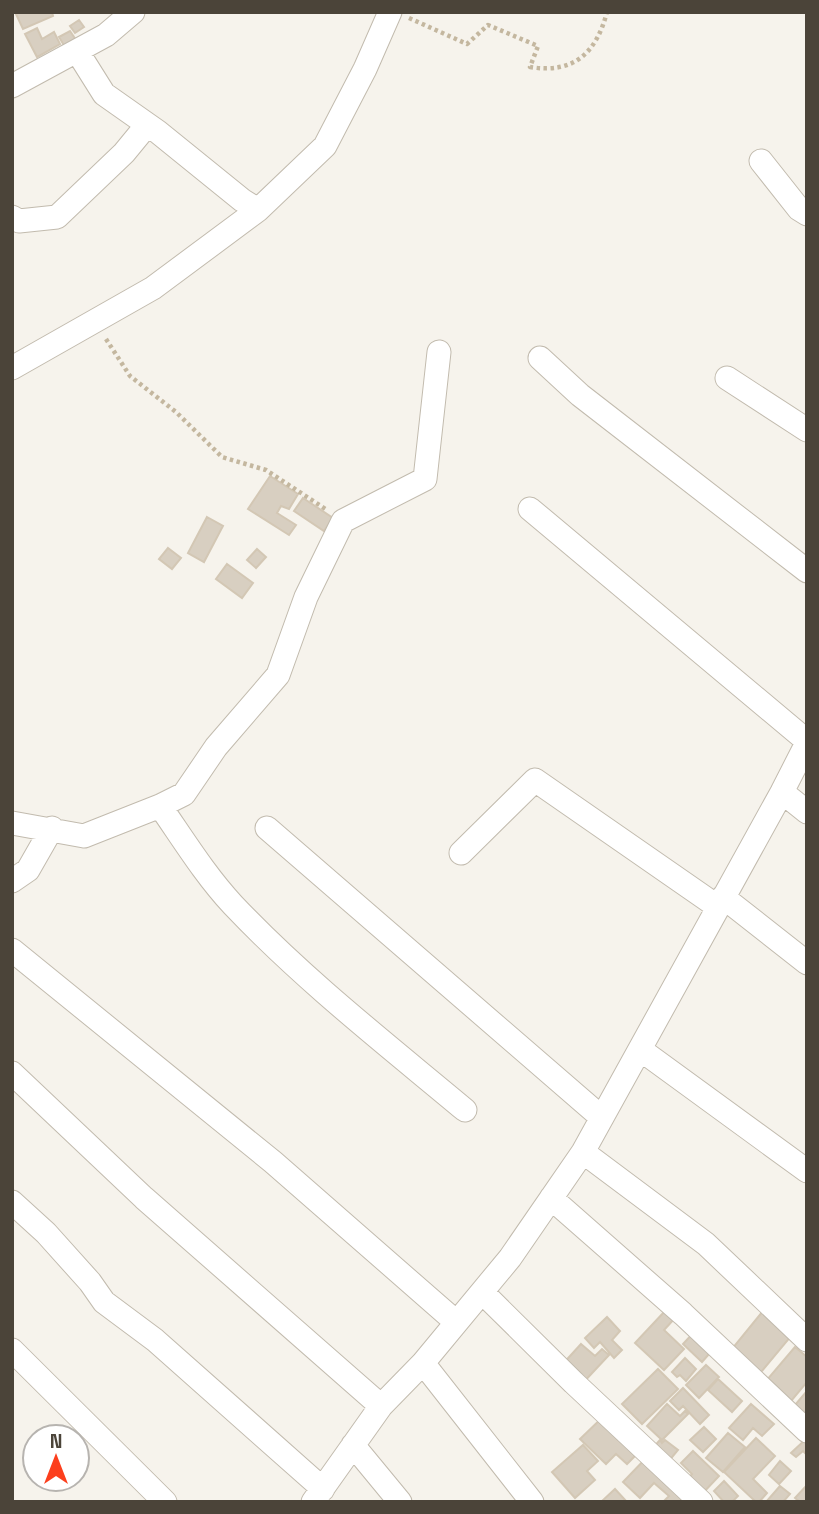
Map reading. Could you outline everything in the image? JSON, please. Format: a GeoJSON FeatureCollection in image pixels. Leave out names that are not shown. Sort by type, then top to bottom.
{"type":"FeatureCollection","features":[{"type":"Feature","properties":{"kind":"street"},"geometry":{"type":"LineString","coordinates":[[12,86],[106,35],[133,12]]}},
{"type":"Feature","properties":{"kind":"street"},"geometry":{"type":"LineString","coordinates":[[12,368],[153,288],[258,210],[324,146],[365,69],[398,15]]}},
{"type":"Feature","properties":{"kind":"street"},"geometry":{"type":"LineString","coordinates":[[77,51],[104,94],[258,210]]}},
{"type":"Feature","properties":{"kind":"street"},"geometry":{"type":"LineString","coordinates":[[12,217],[19,221],[57,217],[124,153],[147,125]]}},
{"type":"Feature","properties":{"kind":"street"},"geometry":{"type":"LineString","coordinates":[[761,161],[799,209],[807,214]]}},
{"type":"Feature","properties":{"kind":"street"},"geometry":{"type":"LineString","coordinates":[[12,823],[84,836],[184,794],[216,747],[278,675],[306,597],[343,521],[425,479],[439,352]]}},
{"type":"Feature","properties":{"kind":"street"},"geometry":{"type":"LineString","coordinates":[[540,358],[580,395],[807,571]]}},
{"type":"Feature","properties":{"kind":"street"},"geometry":{"type":"LineString","coordinates":[[727,378],[807,430]]}},
{"type":"Feature","properties":{"kind":"street"},"geometry":{"type":"LineString","coordinates":[[12,1202],[46,1233],[90,1282],[104,1302],[155,1340],[318,1495],[381,1406],[423,1363],[510,1258],[583,1152],[807,742],[530,509]]}},
{"type":"Feature","properties":{"kind":"street"},"geometry":{"type":"LineString","coordinates":[[461,853],[536,780],[807,963]]}},
{"type":"Feature","properties":{"kind":"street"},"geometry":{"type":"LineString","coordinates":[[782,792],[807,812]]}},
{"type":"Feature","properties":{"kind":"street"},"geometry":{"type":"LineString","coordinates":[[160,806],[231,903],[300,971],[465,1110]]}},
{"type":"Feature","properties":{"kind":"street"},"geometry":{"type":"LineString","coordinates":[[12,881],[28,870],[51,828]]}},
{"type":"Feature","properties":{"kind":"street"},"geometry":{"type":"LineString","coordinates":[[267,828],[601,1117]]}},
{"type":"Feature","properties":{"kind":"street"},"geometry":{"type":"LineString","coordinates":[[12,950],[273,1162],[456,1322]]}},
{"type":"Feature","properties":{"kind":"street"},"geometry":{"type":"LineString","coordinates":[[641,1050],[807,1171]]}},
{"type":"Feature","properties":{"kind":"street"},"geometry":{"type":"LineString","coordinates":[[12,1073],[144,1198],[381,1406]]}},
{"type":"Feature","properties":{"kind":"street"},"geometry":{"type":"LineString","coordinates":[[583,1152],[706,1244],[807,1340]]}},
{"type":"Feature","properties":{"kind":"street"},"geometry":{"type":"LineString","coordinates":[[551,1198],[683,1314],[807,1431]]}},
{"type":"Feature","properties":{"kind":"street"},"geometry":{"type":"LineString","coordinates":[[482,1292],[701,1502]]}},
{"type":"Feature","properties":{"kind":"street"},"geometry":{"type":"LineString","coordinates":[[12,1350],[165,1502]]}},
{"type":"Feature","properties":{"kind":"street"},"geometry":{"type":"LineString","coordinates":[[423,1363],[532,1502]]}},
{"type":"Feature","properties":{"kind":"street"},"geometry":{"type":"LineString","coordinates":[[353,1445],[400,1502]]}},
{"type":"Feature","properties":{"kind":"path"},"geometry":{"type":"LineString","coordinates":[[398,15],[467,44],[488,25],[538,46],[530,66],[550,70],[583,59],[603,29],[607,12]]}},
{"type":"Feature","properties":{"kind":"path"},"geometry":{"type":"LineString","coordinates":[[94,321],[130,376],[176,412],[222,457],[266,470],[343,521]]}},
{"type":"Feature","properties":{"kind":"building"},"geometry":{"type":"Polygon","coordinates":[[[52,12],[53,16],[23,29],[16,14],[52,12]]]}},
{"type":"Feature","properties":{"kind":"building"},"geometry":{"type":"Polygon","coordinates":[[[79,20],[84,27],[75,33],[70,26],[79,20]]]}},
{"type":"Feature","properties":{"kind":"building"},"geometry":{"type":"Polygon","coordinates":[[[37,28],[42,39],[54,32],[60,44],[37,57],[25,34],[37,28]]]}},
{"type":"Feature","properties":{"kind":"building"},"geometry":{"type":"Polygon","coordinates":[[[70,31],[76,40],[65,47],[59,37],[70,31]]]}},
{"type":"Feature","properties":{"kind":"building"},"geometry":{"type":"Polygon","coordinates":[[[270,476],[298,494],[289,509],[281,506],[277,513],[296,525],[289,535],[248,509],[270,476]]]}},
{"type":"Feature","properties":{"kind":"building"},"geometry":{"type":"Polygon","coordinates":[[[303,498],[333,518],[324,531],[294,511],[303,498]]]}},
{"type":"Feature","properties":{"kind":"building"},"geometry":{"type":"Polygon","coordinates":[[[207,517],[223,526],[204,562],[188,553],[207,517]]]}},
{"type":"Feature","properties":{"kind":"building"},"geometry":{"type":"Polygon","coordinates":[[[168,548],[181,558],[172,569],[159,559],[168,548]]]}},
{"type":"Feature","properties":{"kind":"building"},"geometry":{"type":"Polygon","coordinates":[[[257,549],[266,557],[256,568],[247,560],[257,549]]]}},
{"type":"Feature","properties":{"kind":"building"},"geometry":{"type":"Polygon","coordinates":[[[227,564],[253,583],[242,598],[216,579],[227,564]]]}},
{"type":"Feature","properties":{"kind":"building"},"geometry":{"type":"Polygon","coordinates":[[[666,1310],[675,1318],[664,1330],[684,1349],[664,1370],[635,1343],[666,1310]]]}},
{"type":"Feature","properties":{"kind":"building"},"geometry":{"type":"Polygon","coordinates":[[[763,1311],[792,1335],[756,1378],[727,1355],[763,1311]]]}},
{"type":"Feature","properties":{"kind":"building"},"geometry":{"type":"Polygon","coordinates":[[[607,1317],[620,1331],[612,1340],[622,1350],[614,1358],[600,1342],[594,1348],[585,1338],[607,1317]]]}},
{"type":"Feature","properties":{"kind":"building"},"geometry":{"type":"Polygon","coordinates":[[[697,1329],[716,1346],[702,1362],[683,1344],[697,1329]]]}},
{"type":"Feature","properties":{"kind":"building"},"geometry":{"type":"Polygon","coordinates":[[[581,1344],[595,1356],[602,1349],[609,1355],[580,1386],[560,1367],[581,1344]]]}},
{"type":"Feature","properties":{"kind":"building"},"geometry":{"type":"Polygon","coordinates":[[[795,1347],[807,1357],[807,1382],[786,1407],[761,1387],[795,1347]]]}},
{"type":"Feature","properties":{"kind":"building"},"geometry":{"type":"Polygon","coordinates":[[[685,1358],[696,1369],[686,1381],[672,1372],[685,1358]]]}},
{"type":"Feature","properties":{"kind":"building"},"geometry":{"type":"Polygon","coordinates":[[[706,1365],[719,1377],[699,1398],[686,1385],[706,1365]]]}},
{"type":"Feature","properties":{"kind":"building"},"geometry":{"type":"Polygon","coordinates":[[[658,1369],[678,1389],[642,1424],[622,1404],[658,1369]]]}},
{"type":"Feature","properties":{"kind":"building"},"geometry":{"type":"Polygon","coordinates":[[[718,1379],[742,1401],[732,1412],[708,1390],[718,1379]]]}},
{"type":"Feature","properties":{"kind":"building"},"geometry":{"type":"Polygon","coordinates":[[[683,1388],[709,1415],[700,1424],[683,1406],[679,1410],[670,1401],[683,1388]]]}},
{"type":"Feature","properties":{"kind":"building"},"geometry":{"type":"Polygon","coordinates":[[[807,1391],[807,1422],[789,1412],[807,1391]]]}},
{"type":"Feature","properties":{"kind":"building"},"geometry":{"type":"Polygon","coordinates":[[[667,1404],[680,1416],[685,1411],[688,1414],[662,1440],[647,1426],[667,1404]]]}},
{"type":"Feature","properties":{"kind":"building"},"geometry":{"type":"Polygon","coordinates":[[[751,1404],[774,1424],[762,1436],[753,1428],[743,1440],[729,1428],[751,1404]]]}},
{"type":"Feature","properties":{"kind":"building"},"geometry":{"type":"Polygon","coordinates":[[[605,1415],[641,1450],[627,1464],[616,1454],[606,1464],[580,1439],[605,1415]]]}},
{"type":"Feature","properties":{"kind":"building"},"geometry":{"type":"Polygon","coordinates":[[[704,1427],[716,1439],[703,1452],[690,1440],[704,1427]]]}},
{"type":"Feature","properties":{"kind":"building"},"geometry":{"type":"Polygon","coordinates":[[[728,1433],[745,1447],[723,1472],[706,1458],[728,1433]]]}},
{"type":"Feature","properties":{"kind":"building"},"geometry":{"type":"Polygon","coordinates":[[[756,1438],[775,1456],[753,1479],[767,1493],[759,1502],[724,1472],[756,1438]]]}},
{"type":"Feature","properties":{"kind":"building"},"geometry":{"type":"Polygon","coordinates":[[[807,1438],[807,1455],[803,1451],[796,1457],[791,1453],[807,1438]]]}},
{"type":"Feature","properties":{"kind":"building"},"geometry":{"type":"Polygon","coordinates":[[[660,1440],[662,1443],[665,1440],[678,1450],[668,1462],[652,1449],[660,1440]]]}},
{"type":"Feature","properties":{"kind":"building"},"geometry":{"type":"Polygon","coordinates":[[[583,1445],[598,1461],[587,1471],[595,1480],[575,1498],[552,1472],[583,1445]]]}},
{"type":"Feature","properties":{"kind":"building"},"geometry":{"type":"Polygon","coordinates":[[[693,1451],[719,1476],[701,1495],[686,1481],[692,1474],[681,1463],[693,1451]]]}},
{"type":"Feature","properties":{"kind":"building"},"geometry":{"type":"Polygon","coordinates":[[[649,1455],[690,1502],[663,1502],[669,1496],[654,1483],[640,1498],[623,1482],[649,1455]]]}},
{"type":"Feature","properties":{"kind":"building"},"geometry":{"type":"Polygon","coordinates":[[[780,1461],[791,1471],[779,1484],[769,1475],[780,1461]]]}},
{"type":"Feature","properties":{"kind":"building"},"geometry":{"type":"Polygon","coordinates":[[[724,1481],[738,1496],[732,1502],[724,1502],[714,1491],[724,1481]]]}},
{"type":"Feature","properties":{"kind":"building"},"geometry":{"type":"Polygon","coordinates":[[[807,1485],[807,1502],[800,1502],[795,1498],[807,1485]]]}},
{"type":"Feature","properties":{"kind":"building"},"geometry":{"type":"Polygon","coordinates":[[[780,1486],[790,1494],[783,1502],[766,1502],[780,1486]]]}},
{"type":"Feature","properties":{"kind":"building"},"geometry":{"type":"Polygon","coordinates":[[[615,1489],[627,1502],[601,1502],[615,1489]]]}}]}
